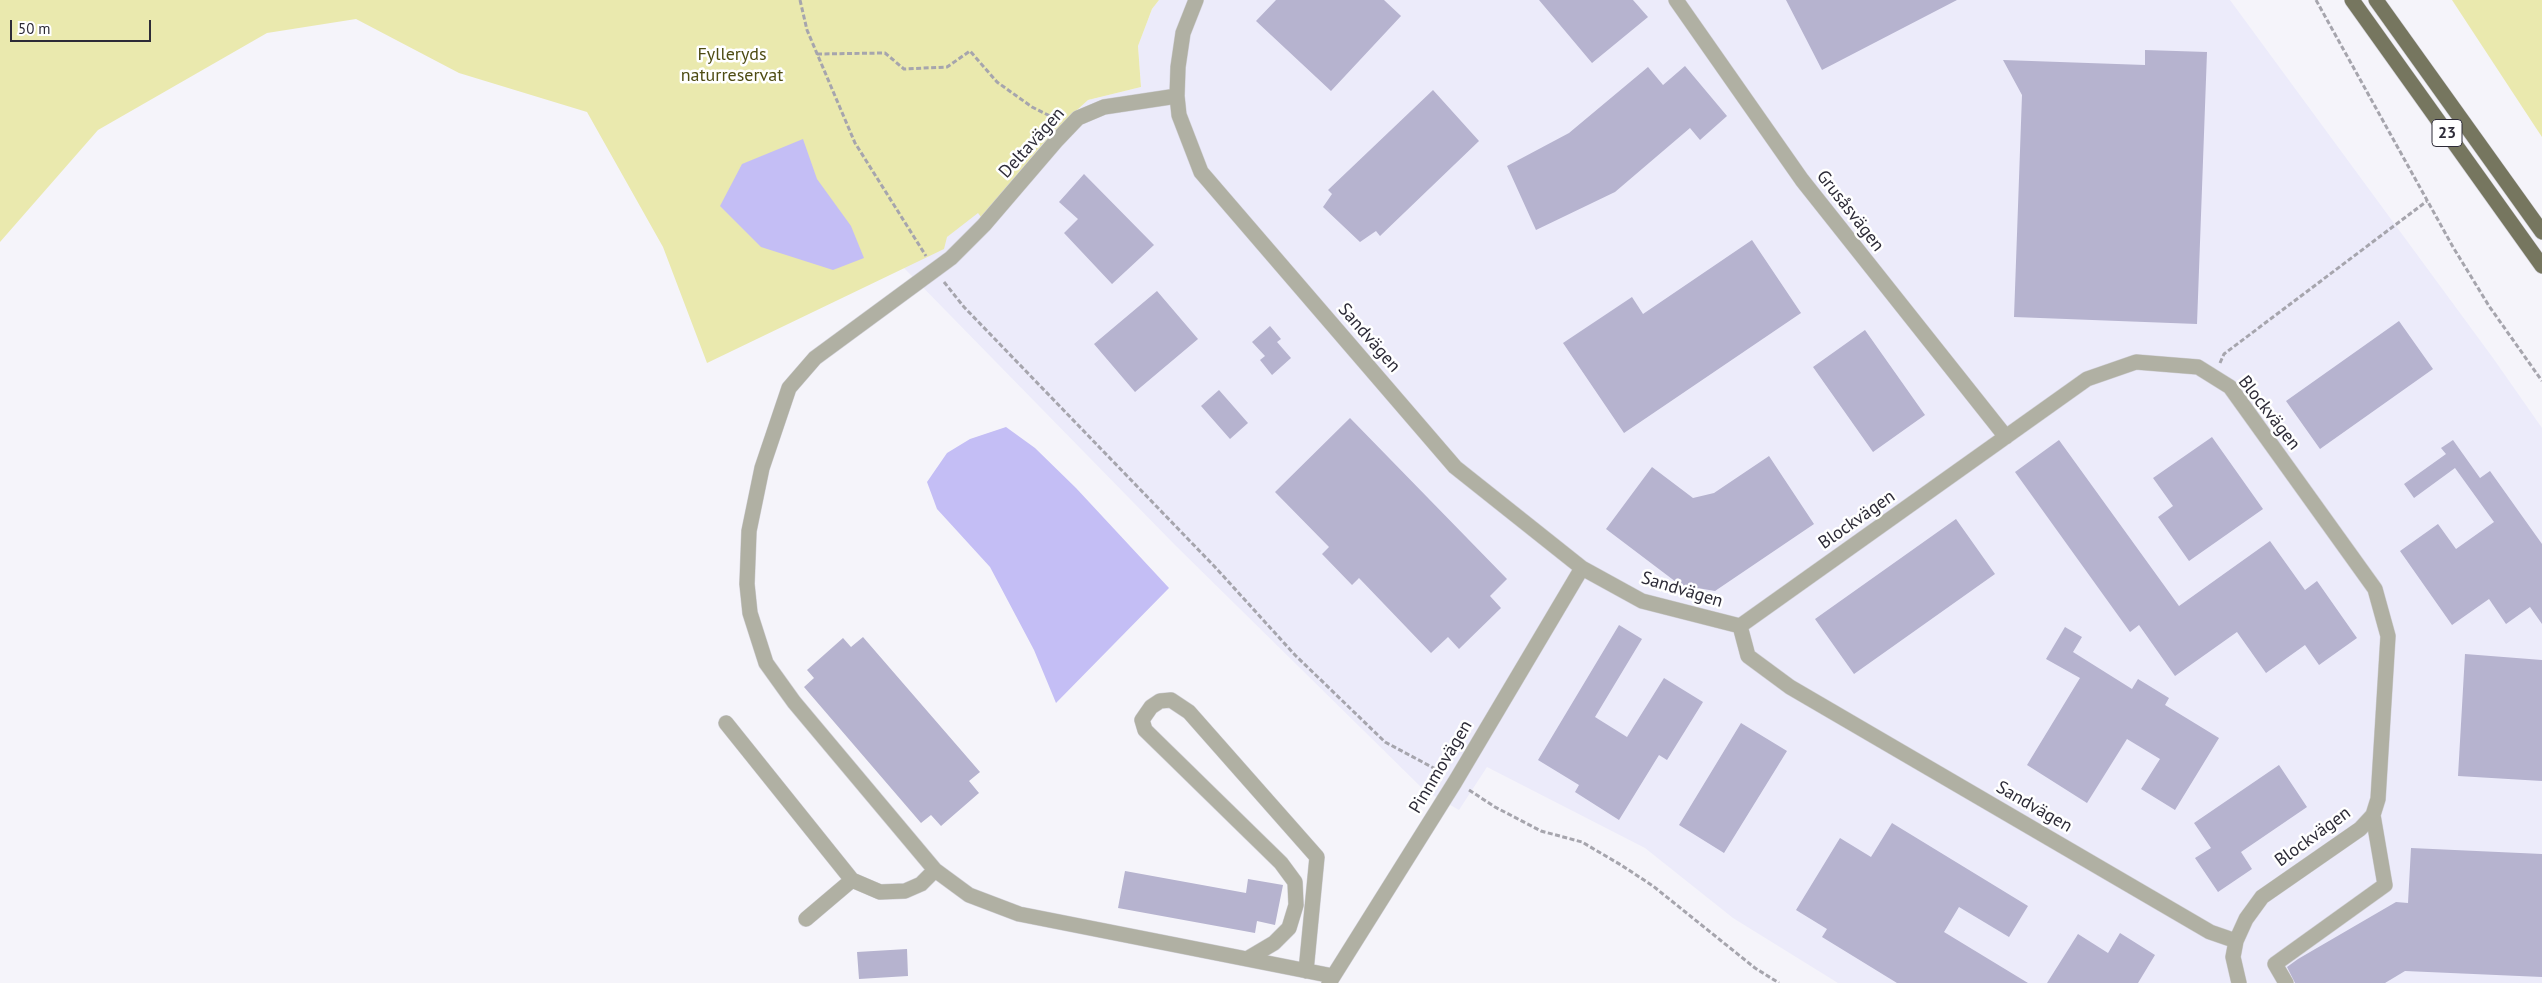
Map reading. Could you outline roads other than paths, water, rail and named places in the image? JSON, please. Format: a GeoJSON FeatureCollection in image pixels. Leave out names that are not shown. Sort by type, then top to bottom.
{"type":"FeatureCollection","features":[{"type":"Feature","properties":{"kind":"main road","name":"23"},"geometry":{"type":"LineString","coordinates":[[2352,0],[2542,266]]}},
{"type":"Feature","properties":{"kind":"main road","name":"23"},"geometry":{"type":"LineString","coordinates":[[2376,0],[2542,232]]}},
{"type":"Feature","properties":{"kind":"street"},"geometry":{"type":"LineString","coordinates":[[1177,96],[1182,33],[1196,0]]}},
{"type":"Feature","properties":{"kind":"street","name":"Grusåsvägen"},"geometry":{"type":"LineString","coordinates":[[1676,0],[1802,180],[2006,437]]}},
{"type":"Feature","properties":{"kind":"street","name":"Deltavägen"},"geometry":{"type":"LineString","coordinates":[[1177,96],[1104,107],[1078,118],[984,225],[936,271],[815,358],[789,388],[762,468],[749,532],[747,584],[750,613],[766,663],[794,702],[935,870],[969,894],[1019,914],[1306,971],[1331,980]]}},
{"type":"Feature","properties":{"kind":"street","name":"Sandvägen"},"geometry":{"type":"LineString","coordinates":[[1177,96],[1179,115],[1201,172],[1455,467],[1582,568],[1642,601],[1740,626],[1748,656],[1790,687],[2210,932],[2236,941]]}},
{"type":"Feature","properties":{"kind":"street","name":"Blockvägen"},"geometry":{"type":"LineString","coordinates":[[1740,626],[2087,379],[2136,362],[2198,367],[2230,387],[2375,588],[2388,636],[2378,799],[2373,815],[2360,829],[2262,897],[2246,919],[2236,941]]}},
{"type":"Feature","properties":{"kind":"street","name":"Pinnmovägen"},"geometry":{"type":"LineString","coordinates":[[1331,980],[1455,782],[1582,568]]}},
{"type":"Feature","properties":{"kind":"street"},"geometry":{"type":"LineString","coordinates":[[1247,959],[1274,943],[1289,928],[1296,905],[1295,882],[1281,863],[1145,730],[1142,720],[1151,707],[1160,701],[1171,700],[1189,712],[1317,857],[1306,971]]}},
{"type":"Feature","properties":{"kind":"street"},"geometry":{"type":"LineString","coordinates":[[726,722],[852,880],[880,892],[905,891],[921,884],[935,870]]}},
{"type":"Feature","properties":{"kind":"street"},"geometry":{"type":"LineString","coordinates":[[2286,983],[2274,964],[2384,885],[2373,815]]}},
{"type":"Feature","properties":{"kind":"street"},"geometry":{"type":"LineString","coordinates":[[806,920],[852,880]]}},
{"type":"Feature","properties":{"kind":"street"},"geometry":{"type":"LineString","coordinates":[[2236,941],[2233,957],[2239,983]]}},
{"type":"Feature","properties":{"kind":"park label","name":"Fylleryds naturreservat"},"geometry":{"type":"Point","coordinates":[732,65]}}]}
